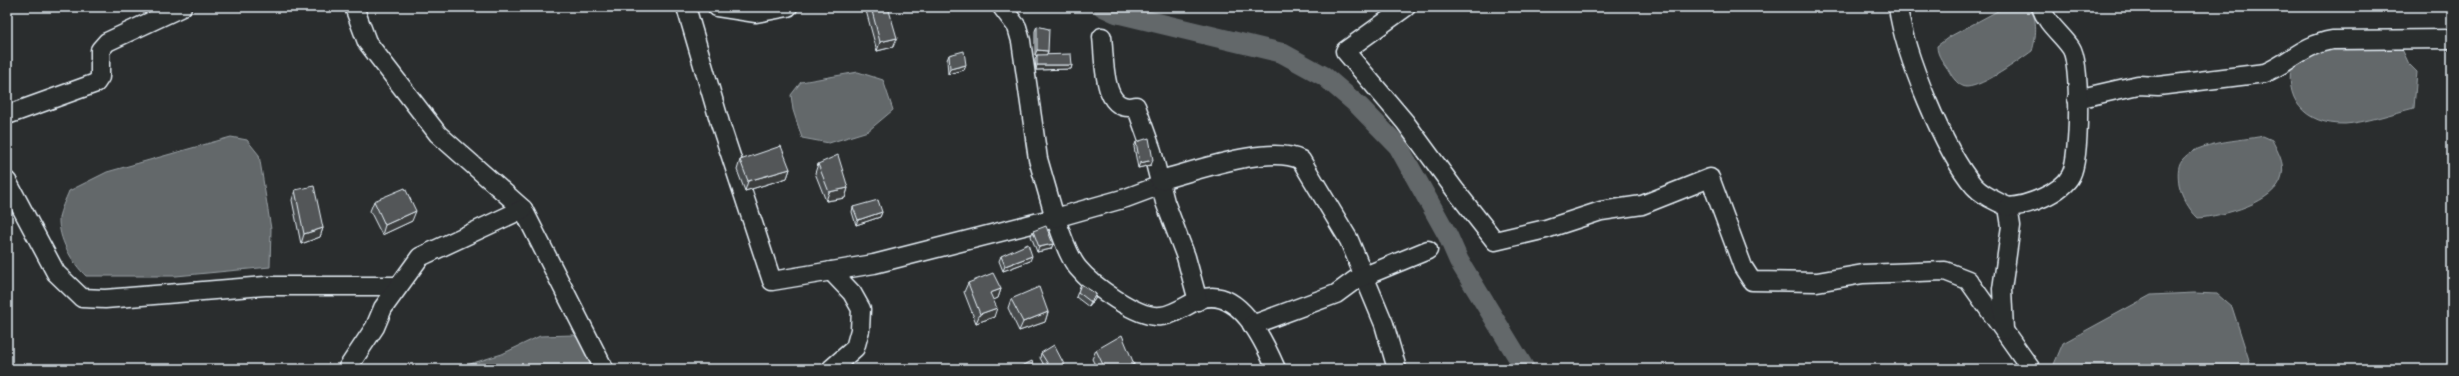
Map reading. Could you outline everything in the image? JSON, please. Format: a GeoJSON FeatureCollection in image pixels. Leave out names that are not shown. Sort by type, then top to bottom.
{"type":"FeatureCollection","features":[{"type":"Feature","properties":{"kind":"street"},"geometry":{"type":"LineString","coordinates":[[7,115],[96,83],[100,77],[100,50],[107,42],[182,7]]}},
{"type":"Feature","properties":{"kind":"street"},"geometry":{"type":"LineString","coordinates":[[354,7],[367,42],[438,134],[523,209],[604,369]]}},
{"type":"Feature","properties":{"kind":"street"},"geometry":{"type":"LineString","coordinates":[[686,7],[720,123],[772,281],[874,264],[1055,218],[1126,198],[1161,183],[1263,154],[1291,155],[1301,160],[1349,240],[1384,324],[1397,369]]}},
{"type":"Feature","properties":{"kind":"street"},"geometry":{"type":"LineString","coordinates":[[717,7],[756,13],[788,7]]}},
{"type":"Feature","properties":{"kind":"street"},"geometry":{"type":"LineString","coordinates":[[1406,7],[1345,51],[1405,122],[1454,190],[1495,240],[1546,229],[1601,211],[1642,205],[1710,178],[1743,267],[1752,280],[1817,282],[1863,274],[1945,271],[1968,280],[2031,369]]}},
{"type":"Feature","properties":{"kind":"street"},"geometry":{"type":"LineString","coordinates":[[1898,7],[1906,47],[1948,144],[1974,186],[1982,194],[2008,207],[2035,201],[2049,194],[2071,176],[2077,147],[2077,99],[2072,49],[2051,27],[2041,7]]}},
{"type":"Feature","properties":{"kind":"street"},"geometry":{"type":"LineString","coordinates":[[1010,10],[1021,41],[1038,159],[1055,218],[1077,268],[1100,290],[1120,302],[1133,309],[1160,316],[1198,300],[1215,297],[1231,303],[1241,310],[1252,325],[1276,369]]}},
{"type":"Feature","properties":{"kind":"street"},"geometry":{"type":"LineString","coordinates":[[1102,37],[1103,61],[1109,92],[1118,105],[1126,108],[1136,106],[1186,257],[1198,300]]}},
{"type":"Feature","properties":{"kind":"street"},"geometry":{"type":"LineString","coordinates":[[2077,99],[2138,86],[2158,86],[2265,73],[2278,68],[2315,43],[2321,42],[2411,38],[2452,39]]}},
{"type":"Feature","properties":{"kind":"street"},"geometry":{"type":"LineString","coordinates":[[7,181],[56,273],[82,298],[105,299],[265,286],[398,286]]}},
{"type":"Feature","properties":{"kind":"street"},"geometry":{"type":"LineString","coordinates":[[2004,330],[2002,289],[2011,226],[2008,207]]}},
{"type":"Feature","properties":{"kind":"street"},"geometry":{"type":"LineString","coordinates":[[347,369],[375,327],[383,308],[420,258],[523,209]]}},
{"type":"Feature","properties":{"kind":"street"},"geometry":{"type":"LineString","coordinates":[[1252,325],[1336,294],[1364,276],[1428,250]]}},
{"type":"Feature","properties":{"kind":"street"},"geometry":{"type":"LineString","coordinates":[[831,271],[852,293],[861,309],[860,330],[854,348],[831,369]]}},
{"type":"Feature","properties":{"kind":"shaded area"},"geometry":{"type":"Polygon","coordinates":[[[2005,7],[2028,7],[2034,17],[2036,28],[2032,51],[1991,78],[1974,86],[1964,87],[1954,79],[1941,59],[1937,46],[1949,37],[2005,7]]]}},
{"type":"Feature","properties":{"kind":"shaded area"},"geometry":{"type":"Polygon","coordinates":[[[2361,42],[2400,45],[2409,64],[2417,72],[2414,108],[2370,120],[2345,124],[2318,120],[2308,114],[2294,97],[2291,86],[2290,73],[2293,59],[2361,42]]]}},
{"type":"Feature","properties":{"kind":"shaded area"},"geometry":{"type":"Polygon","coordinates":[[[858,72],[883,80],[893,110],[868,131],[829,143],[802,138],[793,110],[791,95],[801,82],[858,72]]]}},
{"type":"Feature","properties":{"kind":"shaded area"},"geometry":{"type":"Polygon","coordinates":[[[2263,136],[2272,140],[2281,161],[2283,170],[2278,185],[2260,200],[2247,206],[2234,211],[2198,218],[2189,207],[2180,188],[2178,172],[2180,162],[2189,154],[2208,145],[2263,136]]]}},
{"type":"Feature","properties":{"kind":"shaded area"},"geometry":{"type":"Polygon","coordinates":[[[231,137],[247,140],[259,155],[271,229],[270,267],[176,276],[86,276],[81,271],[63,242],[59,226],[59,218],[69,191],[107,172],[231,137]]]}},
{"type":"Feature","properties":{"kind":"shaded area"},"geometry":{"type":"Polygon","coordinates":[[[2194,293],[2217,294],[2232,307],[2250,363],[2241,369],[2052,369],[2063,343],[2151,295],[2194,293]]]}},
{"type":"Feature","properties":{"kind":"shaded area"},"geometry":{"type":"Polygon","coordinates":[[[574,335],[595,357],[600,369],[454,369],[502,354],[540,336],[574,335]]]}},
{"type":"Feature","properties":{"kind":"building"},"geometry":{"type":"Polygon","coordinates":[[[871,7],[888,7],[897,38],[880,42],[871,7]]]}},
{"type":"Feature","properties":{"kind":"building"},"geometry":{"type":"Polygon","coordinates":[[[1037,26],[1049,29],[1048,51],[1037,50],[1037,26]]]}},
{"type":"Feature","properties":{"kind":"building"},"geometry":{"type":"Polygon","coordinates":[[[964,51],[966,65],[950,69],[949,55],[964,51]]]}},
{"type":"Feature","properties":{"kind":"building"},"geometry":{"type":"Polygon","coordinates":[[[1071,54],[1072,65],[1037,65],[1037,55],[1071,54]]]}},
{"type":"Feature","properties":{"kind":"building"},"geometry":{"type":"Polygon","coordinates":[[[1149,138],[1153,160],[1140,163],[1136,142],[1149,138]]]}},
{"type":"Feature","properties":{"kind":"building"},"geometry":{"type":"Polygon","coordinates":[[[781,146],[790,169],[748,181],[740,160],[781,146]]]}},
{"type":"Feature","properties":{"kind":"building"},"geometry":{"type":"Polygon","coordinates":[[[838,155],[848,188],[829,192],[818,164],[838,155]]]}},
{"type":"Feature","properties":{"kind":"building"},"geometry":{"type":"Polygon","coordinates":[[[314,186],[323,228],[304,234],[295,190],[314,186]]]}},
{"type":"Feature","properties":{"kind":"building"},"geometry":{"type":"Polygon","coordinates":[[[405,188],[416,211],[385,225],[374,201],[405,188]]]}},
{"type":"Feature","properties":{"kind":"building"},"geometry":{"type":"Polygon","coordinates":[[[878,200],[882,212],[858,220],[853,207],[878,200]]]}},
{"type":"Feature","properties":{"kind":"building"},"geometry":{"type":"Polygon","coordinates":[[[1046,226],[1053,244],[1039,247],[1033,231],[1046,226]]]}},
{"type":"Feature","properties":{"kind":"building"},"geometry":{"type":"Polygon","coordinates":[[[1028,244],[1032,256],[1005,266],[1001,256],[1028,244]]]}},
{"type":"Feature","properties":{"kind":"building"},"geometry":{"type":"Polygon","coordinates":[[[993,273],[1001,289],[990,293],[997,308],[980,314],[968,283],[993,273]]]}},
{"type":"Feature","properties":{"kind":"building"},"geometry":{"type":"Polygon","coordinates":[[[1081,284],[1096,294],[1091,302],[1078,292],[1081,284]]]}},
{"type":"Feature","properties":{"kind":"building"},"geometry":{"type":"Polygon","coordinates":[[[1039,287],[1048,312],[1023,322],[1011,299],[1039,287]]]}},
{"type":"Feature","properties":{"kind":"building"},"geometry":{"type":"Polygon","coordinates":[[[1122,335],[1134,364],[1124,369],[1105,369],[1096,350],[1122,335]]]}},
{"type":"Feature","properties":{"kind":"building"},"geometry":{"type":"Polygon","coordinates":[[[1054,345],[1065,366],[1059,369],[1051,369],[1041,353],[1054,345]]]}},
{"type":"Feature","properties":{"kind":"building"},"geometry":{"type":"Polygon","coordinates":[[[1032,361],[1035,369],[1018,369],[1018,368],[1032,361]]]}},
{"type":"Feature","properties":{"kind":"waterway"},"geometry":{"type":"LineString","coordinates":[[1103,7],[1116,13],[1282,53],[1324,76],[1359,106],[1398,146],[1448,236],[1459,261],[1525,369]]}}]}
